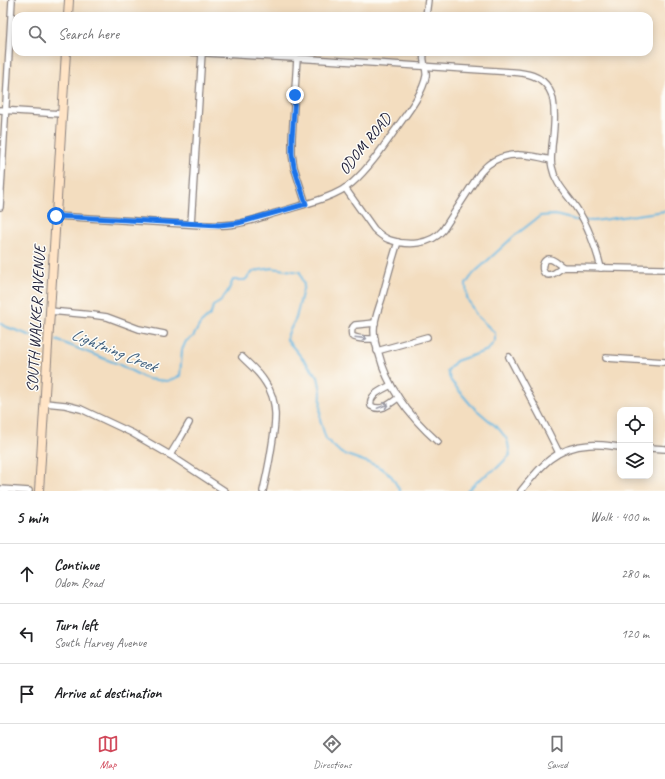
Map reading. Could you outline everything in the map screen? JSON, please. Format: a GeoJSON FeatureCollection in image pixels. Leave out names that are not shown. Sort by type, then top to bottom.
{"type":"FeatureCollection","features":[{"type":"Feature","properties":{"kind":"main road"},"geometry":{"type":"LineString","coordinates":[[68,12],[69,0]]}},
{"type":"Feature","properties":{"kind":"main road","name":"SOUTH WALKER AVENUE"},"geometry":{"type":"LineString","coordinates":[[39,491],[66,56]]}},
{"type":"Feature","properties":{"kind":"street"},"geometry":{"type":"LineString","coordinates":[[0,208],[3,110],[12,0]]}},
{"type":"Feature","properties":{"kind":"street"},"geometry":{"type":"LineString","coordinates":[[426,12],[428,0]]}},
{"type":"Feature","properties":{"kind":"street"},"geometry":{"type":"LineString","coordinates":[[191,224],[202,56]]}},
{"type":"Feature","properties":{"kind":"street"},"geometry":{"type":"LineString","coordinates":[[259,56],[528,74],[540,79],[546,84],[551,93],[554,106],[551,160],[552,171],[558,184],[576,208],[587,227],[601,268]]}},
{"type":"Feature","properties":{"kind":"street","name":"ODOM ROAD"},"geometry":{"type":"LineString","coordinates":[[56,216],[219,225],[238,223],[329,196],[352,183],[364,171],[379,153],[408,111],[417,97],[426,76],[427,71],[423,56]]}},
{"type":"Feature","properties":{"kind":"street"},"geometry":{"type":"LineString","coordinates":[[297,58],[292,154],[294,167],[306,204]]}},
{"type":"Feature","properties":{"kind":"street"},"geometry":{"type":"LineString","coordinates":[[3,110],[62,114]]}},
{"type":"Feature","properties":{"kind":"street"},"geometry":{"type":"LineString","coordinates":[[345,188],[374,229],[385,237],[398,242],[424,242],[435,238],[448,225],[454,213],[480,174],[496,159],[508,156],[528,155],[551,160]]}},
{"type":"Feature","properties":{"kind":"street"},"geometry":{"type":"LineString","coordinates":[[398,242],[375,323],[374,331],[377,351],[380,362],[398,398],[420,426],[438,442]]}},
{"type":"Feature","properties":{"kind":"street"},"geometry":{"type":"LineString","coordinates":[[563,267],[665,269]]}},
{"type":"Feature","properties":{"kind":"street"},"geometry":{"type":"LineString","coordinates":[[50,311],[107,317],[139,329],[164,334]]}},
{"type":"Feature","properties":{"kind":"street"},"geometry":{"type":"LineString","coordinates":[[375,323],[355,325],[351,331],[352,336],[355,338],[375,339]]}},
{"type":"Feature","properties":{"kind":"street"},"geometry":{"type":"LineString","coordinates":[[377,351],[427,337]]}},
{"type":"Feature","properties":{"kind":"street"},"geometry":{"type":"LineString","coordinates":[[242,357],[260,374],[266,382],[274,400],[276,410],[275,429],[263,491]]}},
{"type":"Feature","properties":{"kind":"street"},"geometry":{"type":"LineString","coordinates":[[510,357],[559,453]]}},
{"type":"Feature","properties":{"kind":"street"},"geometry":{"type":"LineString","coordinates":[[606,358],[665,362]]}},
{"type":"Feature","properties":{"kind":"street"},"geometry":{"type":"LineString","coordinates":[[391,385],[372,397],[370,402],[371,406],[382,408],[398,398]]}},
{"type":"Feature","properties":{"kind":"street"},"geometry":{"type":"LineString","coordinates":[[45,403],[65,405],[81,409],[132,433],[225,491]]}},
{"type":"Feature","properties":{"kind":"street"},"geometry":{"type":"LineString","coordinates":[[170,456],[189,423]]}},
{"type":"Feature","properties":{"kind":"street"},"geometry":{"type":"LineString","coordinates":[[521,491],[542,466],[559,453],[575,447],[590,445],[617,447]]}},
{"type":"Feature","properties":{"kind":"street"},"geometry":{"type":"LineString","coordinates":[[653,448],[665,449]]}},
{"type":"Feature","properties":{"kind":"street"},"geometry":{"type":"LineString","coordinates":[[0,489],[30,491]]}},
{"type":"Feature","properties":{"kind":"waterway","name":"Lightning Creek"},"geometry":{"type":"LineString","coordinates":[[467,491],[481,478],[497,468],[510,455],[506,438],[499,429],[471,405],[451,381],[447,371],[456,361],[488,350],[495,340],[495,333],[476,315],[467,298],[466,284],[473,274],[513,237],[540,216],[555,215],[575,220],[594,221],[665,211]]}},
{"type":"Feature","properties":{"kind":"waterway","name":"Lightning Creek"},"geometry":{"type":"LineString","coordinates":[[56,340],[118,364],[147,379],[167,381],[180,376],[182,350],[186,341],[193,337],[200,324],[211,314],[213,306],[220,302],[228,291],[233,280],[245,280],[254,271],[272,268],[300,272],[304,285],[296,318],[288,334],[287,340],[318,377],[321,391],[320,420],[326,439],[341,453],[375,465],[386,471],[392,477],[400,491]]}},
{"type":"Feature","properties":{"kind":"waterway","name":"Lightning Creek"},"geometry":{"type":"LineString","coordinates":[[0,323],[4,326],[40,339]]}},
{"type":"Feature","properties":{"kind":"route"},"geometry":{"type":"LineString","coordinates":[[56,216],[219,225],[233,224],[259,218],[306,204],[294,167],[292,154],[295,95]]}}]}
